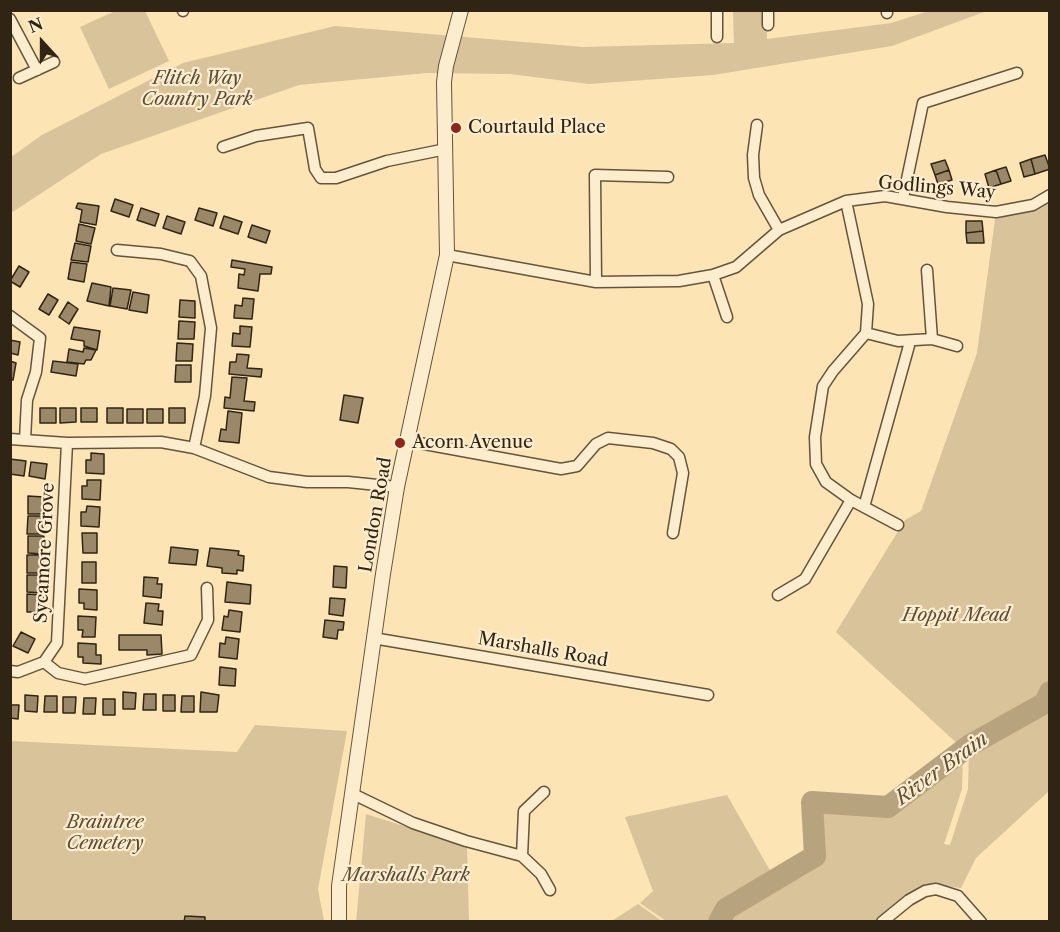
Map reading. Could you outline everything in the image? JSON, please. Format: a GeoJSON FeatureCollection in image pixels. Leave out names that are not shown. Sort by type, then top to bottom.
{"type":"FeatureCollection","features":[{"type":"Feature","properties":{"kind":"street","name":"London Road"},"geometry":{"type":"LineString","coordinates":[[339,921],[339,886],[373,638],[398,487],[447,255],[444,82],[461,10]]}},
{"type":"Feature","properties":{"kind":"street"},"geometry":{"type":"LineString","coordinates":[[717,10],[717,37]]}},
{"type":"Feature","properties":{"kind":"street"},"geometry":{"type":"LineString","coordinates":[[768,10],[768,25]]}},
{"type":"Feature","properties":{"kind":"street"},"geometry":{"type":"LineString","coordinates":[[10,19],[37,70]]}},
{"type":"Feature","properties":{"kind":"street"},"geometry":{"type":"LineString","coordinates":[[19,78],[54,62]]}},
{"type":"Feature","properties":{"kind":"street"},"geometry":{"type":"LineString","coordinates":[[903,198],[923,103],[1017,73]]}},
{"type":"Feature","properties":{"kind":"street"},"geometry":{"type":"LineString","coordinates":[[758,125],[753,155],[754,178],[759,195],[780,230]]}},
{"type":"Feature","properties":{"kind":"street"},"geometry":{"type":"LineString","coordinates":[[223,147],[256,136],[308,128],[315,169],[321,178],[336,178],[387,161],[446,149]]}},
{"type":"Feature","properties":{"kind":"street"},"geometry":{"type":"LineString","coordinates":[[596,282],[595,175],[668,177]]}},
{"type":"Feature","properties":{"kind":"street","name":"Godlings Way"},"geometry":{"type":"LineString","coordinates":[[447,255],[596,282],[679,281],[713,275],[736,267],[780,230],[846,201],[885,196],[947,207],[996,212],[1033,206],[1050,195]]}},
{"type":"Feature","properties":{"kind":"street"},"geometry":{"type":"LineString","coordinates":[[846,201],[868,304],[866,333],[832,371],[823,386],[815,437],[816,464],[826,482],[851,500],[898,525]]}},
{"type":"Feature","properties":{"kind":"street"},"geometry":{"type":"LineString","coordinates":[[117,250],[161,254],[190,261],[201,276],[211,328],[206,396],[194,448]]}},
{"type":"Feature","properties":{"kind":"street"},"geometry":{"type":"LineString","coordinates":[[927,270],[932,339]]}},
{"type":"Feature","properties":{"kind":"street"},"geometry":{"type":"LineString","coordinates":[[713,275],[728,317]]}},
{"type":"Feature","properties":{"kind":"street"},"geometry":{"type":"LineString","coordinates":[[10,316],[40,338],[36,372],[27,400],[25,440]]}},
{"type":"Feature","properties":{"kind":"street"},"geometry":{"type":"LineString","coordinates":[[866,333],[910,342],[932,339],[957,346]]}},
{"type":"Feature","properties":{"kind":"street"},"geometry":{"type":"LineString","coordinates":[[864,507],[910,342]]}},
{"type":"Feature","properties":{"kind":"street"},"geometry":{"type":"LineString","coordinates":[[408,441],[561,469],[577,466],[597,444],[609,438],[671,449],[679,457],[683,473],[673,533]]}},
{"type":"Feature","properties":{"kind":"street"},"geometry":{"type":"LineString","coordinates":[[10,439],[68,443],[161,442],[194,448],[269,477],[307,482],[348,482],[398,487]]}},
{"type":"Feature","properties":{"kind":"street","name":"Sycamore Grove"},"geometry":{"type":"LineString","coordinates":[[44,662],[57,643],[68,443]]}},
{"type":"Feature","properties":{"kind":"street"},"geometry":{"type":"LineString","coordinates":[[778,594],[805,579],[851,500]]}},
{"type":"Feature","properties":{"kind":"street"},"geometry":{"type":"LineString","coordinates":[[10,671],[18,672],[44,662],[58,673],[85,679],[191,655],[208,620],[207,588]]}},
{"type":"Feature","properties":{"kind":"street","name":"Marshalls Road"},"geometry":{"type":"LineString","coordinates":[[373,638],[708,695]]}},
{"type":"Feature","properties":{"kind":"street"},"geometry":{"type":"LineString","coordinates":[[522,856],[524,811],[544,792]]}},
{"type":"Feature","properties":{"kind":"street"},"geometry":{"type":"LineString","coordinates":[[353,794],[413,823],[466,841],[522,856],[541,874],[550,890]]}},
{"type":"Feature","properties":{"kind":"street"},"geometry":{"type":"LineString","coordinates":[[882,921],[909,900],[925,891],[936,889],[958,896],[981,921]]}},
{"type":"Feature","properties":{"kind":"green space"},"geometry":{"type":"Polygon","coordinates":[[[115,11],[145,11],[169,61],[109,89],[80,27],[115,11]]]}},
{"type":"Feature","properties":{"kind":"green space","name":"Flitch Way Country Park"},"geometry":{"type":"Polygon","coordinates":[[[733,11],[766,11],[767,39],[891,23],[929,11],[987,11],[892,46],[713,75],[589,84],[510,74],[427,73],[299,85],[101,154],[11,213],[11,157],[42,135],[183,63],[335,26],[583,47],[734,43],[733,11]]]}},
{"type":"Feature","properties":{"kind":"green space","name":"Hoppit Mead"},"geometry":{"type":"Polygon","coordinates":[[[1049,199],[1050,690],[1045,703],[961,747],[836,632],[905,520],[921,511],[977,353],[996,212],[1049,199]]]}},
{"type":"Feature","properties":{"kind":"green space"},"geometry":{"type":"Polygon","coordinates":[[[1049,702],[1049,791],[976,858],[961,888],[935,885],[885,921],[666,921],[640,903],[653,891],[625,817],[727,795],[776,881],[818,856],[816,806],[890,810],[963,755],[962,789],[944,844],[950,845],[968,789],[969,751],[1048,706],[1049,702]]]}},
{"type":"Feature","properties":{"kind":"green space","name":"Braintree Cemetery"},"geometry":{"type":"Polygon","coordinates":[[[255,725],[347,731],[318,889],[324,921],[11,922],[11,741],[237,752],[255,725]]]}},
{"type":"Feature","properties":{"kind":"green space","name":"Marshalls Park"},"geometry":{"type":"Polygon","coordinates":[[[366,814],[467,846],[469,921],[356,922],[366,814]]]}},
{"type":"Feature","properties":{"kind":"green space"},"geometry":{"type":"Polygon","coordinates":[[[638,904],[662,921],[612,921],[638,904]]]}},
{"type":"Feature","properties":{"kind":"building"},"geometry":{"type":"Polygon","coordinates":[[[1045,155],[1050,169],[1035,174],[1031,159],[1045,155]]]}},
{"type":"Feature","properties":{"kind":"building"},"geometry":{"type":"Polygon","coordinates":[[[1031,159],[1035,174],[1024,177],[1020,163],[1031,159]]]}},
{"type":"Feature","properties":{"kind":"building"},"geometry":{"type":"Polygon","coordinates":[[[945,160],[949,170],[935,175],[931,164],[945,160]]]}},
{"type":"Feature","properties":{"kind":"building"},"geometry":{"type":"Polygon","coordinates":[[[1006,167],[1011,181],[1001,184],[996,170],[1006,167]]]}},
{"type":"Feature","properties":{"kind":"building"},"geometry":{"type":"Polygon","coordinates":[[[949,170],[952,180],[938,184],[935,175],[949,170]]]}},
{"type":"Feature","properties":{"kind":"building"},"geometry":{"type":"Polygon","coordinates":[[[996,170],[1001,184],[989,188],[985,174],[996,170]]]}},
{"type":"Feature","properties":{"kind":"building"},"geometry":{"type":"Polygon","coordinates":[[[115,199],[133,205],[129,217],[111,211],[115,199]]]}},
{"type":"Feature","properties":{"kind":"building"},"geometry":{"type":"Polygon","coordinates":[[[78,203],[99,206],[96,225],[80,222],[82,210],[76,208],[78,203]]]}},
{"type":"Feature","properties":{"kind":"building"},"geometry":{"type":"Polygon","coordinates":[[[141,208],[159,214],[155,226],[137,220],[141,208]]]}},
{"type":"Feature","properties":{"kind":"building"},"geometry":{"type":"Polygon","coordinates":[[[199,208],[217,213],[213,226],[195,220],[199,208]]]}},
{"type":"Feature","properties":{"kind":"building"},"geometry":{"type":"Polygon","coordinates":[[[167,216],[185,222],[181,234],[163,228],[167,216]]]}},
{"type":"Feature","properties":{"kind":"building"},"geometry":{"type":"Polygon","coordinates":[[[224,216],[242,222],[238,234],[220,228],[224,216]]]}},
{"type":"Feature","properties":{"kind":"building"},"geometry":{"type":"Polygon","coordinates":[[[966,221],[982,221],[983,231],[966,233],[966,221]]]}},
{"type":"Feature","properties":{"kind":"building"},"geometry":{"type":"Polygon","coordinates":[[[79,224],[95,228],[91,244],[76,241],[79,224]]]}},
{"type":"Feature","properties":{"kind":"building"},"geometry":{"type":"Polygon","coordinates":[[[252,225],[270,231],[266,243],[248,237],[252,225]]]}},
{"type":"Feature","properties":{"kind":"building"},"geometry":{"type":"Polygon","coordinates":[[[983,231],[984,243],[967,243],[966,233],[983,231]]]}},
{"type":"Feature","properties":{"kind":"building"},"geometry":{"type":"Polygon","coordinates":[[[75,243],[91,246],[88,262],[71,260],[75,243]]]}},
{"type":"Feature","properties":{"kind":"building"},"geometry":{"type":"Polygon","coordinates":[[[232,260],[272,267],[271,274],[260,274],[258,291],[238,288],[239,274],[244,275],[245,269],[231,267],[232,260]]]}},
{"type":"Feature","properties":{"kind":"building"},"geometry":{"type":"Polygon","coordinates":[[[71,262],[87,264],[84,282],[68,279],[71,262]]]}},
{"type":"Feature","properties":{"kind":"building"},"geometry":{"type":"Polygon","coordinates":[[[19,266],[29,272],[20,287],[10,281],[19,266]]]}},
{"type":"Feature","properties":{"kind":"building"},"geometry":{"type":"Polygon","coordinates":[[[92,283],[111,287],[109,306],[87,301],[92,283]]]}},
{"type":"Feature","properties":{"kind":"building"},"geometry":{"type":"Polygon","coordinates":[[[113,288],[131,290],[127,309],[110,306],[113,288]]]}},
{"type":"Feature","properties":{"kind":"building"},"geometry":{"type":"Polygon","coordinates":[[[133,292],[149,295],[147,313],[129,310],[133,292]]]}},
{"type":"Feature","properties":{"kind":"building"},"geometry":{"type":"Polygon","coordinates":[[[48,294],[58,300],[49,315],[39,309],[48,294]]]}},
{"type":"Feature","properties":{"kind":"building"},"geometry":{"type":"Polygon","coordinates":[[[243,298],[254,299],[252,319],[234,318],[235,305],[242,306],[243,298]]]}},
{"type":"Feature","properties":{"kind":"building"},"geometry":{"type":"Polygon","coordinates":[[[180,300],[195,301],[195,318],[179,317],[180,300]]]}},
{"type":"Feature","properties":{"kind":"building"},"geometry":{"type":"Polygon","coordinates":[[[68,302],[78,309],[69,324],[59,317],[68,302]]]}},
{"type":"Feature","properties":{"kind":"building"},"geometry":{"type":"Polygon","coordinates":[[[179,321],[195,322],[194,339],[178,339],[179,321]]]}},
{"type":"Feature","properties":{"kind":"building"},"geometry":{"type":"Polygon","coordinates":[[[240,326],[252,327],[250,347],[232,346],[233,333],[240,334],[240,326]]]}},
{"type":"Feature","properties":{"kind":"building"},"geometry":{"type":"Polygon","coordinates":[[[74,327],[100,331],[97,350],[84,346],[84,341],[71,339],[74,327]]]}},
{"type":"Feature","properties":{"kind":"building"},"geometry":{"type":"Polygon","coordinates":[[[10,340],[20,342],[18,355],[10,353],[10,340]]]}},
{"type":"Feature","properties":{"kind":"building"},"geometry":{"type":"Polygon","coordinates":[[[177,343],[193,344],[192,361],[176,361],[177,343]]]}},
{"type":"Feature","properties":{"kind":"building"},"geometry":{"type":"Polygon","coordinates":[[[84,348],[96,350],[91,360],[86,360],[84,364],[67,362],[69,349],[83,352],[84,348]]]}},
{"type":"Feature","properties":{"kind":"building"},"geometry":{"type":"Polygon","coordinates":[[[237,354],[249,355],[247,368],[262,369],[261,377],[229,374],[230,362],[236,362],[237,354]]]}},
{"type":"Feature","properties":{"kind":"building"},"geometry":{"type":"Polygon","coordinates":[[[10,361],[16,363],[13,380],[10,380],[10,361]]]}},
{"type":"Feature","properties":{"kind":"building"},"geometry":{"type":"Polygon","coordinates":[[[53,361],[78,364],[76,376],[51,372],[53,361]]]}},
{"type":"Feature","properties":{"kind":"building"},"geometry":{"type":"Polygon","coordinates":[[[176,365],[191,365],[191,382],[175,382],[176,365]]]}},
{"type":"Feature","properties":{"kind":"building"},"geometry":{"type":"Polygon","coordinates":[[[232,377],[247,378],[244,401],[255,402],[254,411],[224,408],[225,397],[230,398],[232,377]]]}},
{"type":"Feature","properties":{"kind":"building"},"geometry":{"type":"Polygon","coordinates":[[[344,395],[363,398],[358,423],[340,420],[344,395]]]}},
{"type":"Feature","properties":{"kind":"building"},"geometry":{"type":"Polygon","coordinates":[[[40,408],[56,408],[56,423],[40,423],[40,408]]]}},
{"type":"Feature","properties":{"kind":"building"},"geometry":{"type":"Polygon","coordinates":[[[60,408],[76,408],[76,422],[60,423],[60,408]]]}},
{"type":"Feature","properties":{"kind":"building"},"geometry":{"type":"Polygon","coordinates":[[[81,408],[97,408],[97,422],[81,422],[81,408]]]}},
{"type":"Feature","properties":{"kind":"building"},"geometry":{"type":"Polygon","coordinates":[[[107,408],[123,408],[123,423],[107,423],[107,408]]]}},
{"type":"Feature","properties":{"kind":"building"},"geometry":{"type":"Polygon","coordinates":[[[169,408],[185,408],[185,423],[169,423],[169,408]]]}},
{"type":"Feature","properties":{"kind":"building"},"geometry":{"type":"Polygon","coordinates":[[[127,409],[143,409],[143,423],[127,423],[127,409]]]}},
{"type":"Feature","properties":{"kind":"building"},"geometry":{"type":"Polygon","coordinates":[[[147,409],[163,409],[163,423],[147,423],[147,409]]]}},
{"type":"Feature","properties":{"kind":"building"},"geometry":{"type":"Polygon","coordinates":[[[228,411],[242,413],[239,443],[219,441],[221,429],[226,430],[228,411]]]}},
{"type":"Feature","properties":{"kind":"building"},"geometry":{"type":"Polygon","coordinates":[[[91,453],[104,454],[104,474],[86,473],[86,460],[91,460],[91,453]]]}},
{"type":"Feature","properties":{"kind":"building"},"geometry":{"type":"Polygon","coordinates":[[[10,459],[26,461],[24,476],[10,474],[10,459]]]}},
{"type":"Feature","properties":{"kind":"building"},"geometry":{"type":"Polygon","coordinates":[[[31,462],[47,464],[45,479],[29,476],[31,462]]]}},
{"type":"Feature","properties":{"kind":"building"},"geometry":{"type":"Polygon","coordinates":[[[87,480],[101,480],[100,500],[82,499],[82,486],[87,486],[87,480]]]}},
{"type":"Feature","properties":{"kind":"building"},"geometry":{"type":"Polygon","coordinates":[[[28,496],[44,497],[44,514],[28,514],[28,496]]]}},
{"type":"Feature","properties":{"kind":"building"},"geometry":{"type":"Polygon","coordinates":[[[87,506],[100,507],[99,527],[81,526],[81,512],[86,512],[87,506]]]}},
{"type":"Feature","properties":{"kind":"building"},"geometry":{"type":"Polygon","coordinates":[[[28,516],[43,516],[43,534],[27,534],[28,516]]]}},
{"type":"Feature","properties":{"kind":"building"},"geometry":{"type":"Polygon","coordinates":[[[82,533],[97,533],[97,553],[83,553],[82,533]]]}},
{"type":"Feature","properties":{"kind":"building"},"geometry":{"type":"Polygon","coordinates":[[[28,536],[44,536],[43,554],[28,553],[28,536]]]}},
{"type":"Feature","properties":{"kind":"building"},"geometry":{"type":"Polygon","coordinates":[[[171,547],[198,550],[196,565],[169,563],[171,547]]]}},
{"type":"Feature","properties":{"kind":"building"},"geometry":{"type":"Polygon","coordinates":[[[210,548],[239,551],[238,555],[244,556],[243,571],[237,570],[237,574],[222,573],[222,568],[207,566],[210,548]]]}},
{"type":"Feature","properties":{"kind":"building"},"geometry":{"type":"Polygon","coordinates":[[[27,555],[43,555],[43,573],[27,573],[27,555]]]}},
{"type":"Feature","properties":{"kind":"building"},"geometry":{"type":"Polygon","coordinates":[[[82,562],[96,562],[96,583],[82,583],[82,562]]]}},
{"type":"Feature","properties":{"kind":"building"},"geometry":{"type":"Polygon","coordinates":[[[334,566],[347,567],[346,588],[333,587],[334,566]]]}},
{"type":"Feature","properties":{"kind":"building"},"geometry":{"type":"Polygon","coordinates":[[[27,575],[43,575],[43,593],[27,592],[27,575]]]}},
{"type":"Feature","properties":{"kind":"building"},"geometry":{"type":"Polygon","coordinates":[[[144,577],[158,578],[157,584],[162,584],[161,598],[143,596],[144,577]]]}},
{"type":"Feature","properties":{"kind":"building"},"geometry":{"type":"Polygon","coordinates":[[[227,582],[251,585],[250,604],[225,602],[227,582]]]}},
{"type":"Feature","properties":{"kind":"building"},"geometry":{"type":"Polygon","coordinates":[[[79,589],[97,590],[97,610],[84,609],[84,603],[79,603],[79,589]]]}},
{"type":"Feature","properties":{"kind":"building"},"geometry":{"type":"Polygon","coordinates":[[[27,594],[43,595],[43,612],[27,612],[27,594]]]}},
{"type":"Feature","properties":{"kind":"building"},"geometry":{"type":"Polygon","coordinates":[[[330,598],[345,599],[343,616],[329,614],[330,598]]]}},
{"type":"Feature","properties":{"kind":"building"},"geometry":{"type":"Polygon","coordinates":[[[146,603],[159,604],[158,611],[163,611],[162,625],[144,623],[146,603]]]}},
{"type":"Feature","properties":{"kind":"building"},"geometry":{"type":"Polygon","coordinates":[[[229,610],[242,612],[240,632],[222,630],[224,616],[228,617],[229,610]]]}},
{"type":"Feature","properties":{"kind":"building"},"geometry":{"type":"Polygon","coordinates":[[[78,616],[96,617],[95,637],[82,637],[83,630],[78,630],[78,616]]]}},
{"type":"Feature","properties":{"kind":"building"},"geometry":{"type":"Polygon","coordinates":[[[325,620],[344,622],[343,630],[338,630],[337,639],[323,637],[325,620]]]}},
{"type":"Feature","properties":{"kind":"building"},"geometry":{"type":"Polygon","coordinates":[[[21,632],[35,639],[28,653],[13,646],[21,632]]]}},
{"type":"Feature","properties":{"kind":"building"},"geometry":{"type":"Polygon","coordinates":[[[119,635],[161,635],[162,654],[147,655],[147,650],[119,650],[119,635]]]}},
{"type":"Feature","properties":{"kind":"building"},"geometry":{"type":"Polygon","coordinates":[[[226,637],[239,639],[237,659],[219,657],[220,643],[225,644],[226,637]]]}},
{"type":"Feature","properties":{"kind":"building"},"geometry":{"type":"Polygon","coordinates":[[[78,643],[96,644],[96,655],[101,655],[101,664],[83,663],[83,657],[78,657],[78,643]]]}},
{"type":"Feature","properties":{"kind":"building"},"geometry":{"type":"Polygon","coordinates":[[[220,667],[236,669],[235,686],[219,685],[220,667]]]}},
{"type":"Feature","properties":{"kind":"building"},"geometry":{"type":"Polygon","coordinates":[[[123,692],[136,693],[135,709],[123,709],[123,692]]]}},
{"type":"Feature","properties":{"kind":"building"},"geometry":{"type":"Polygon","coordinates":[[[201,692],[219,695],[217,712],[200,712],[201,692]]]}},
{"type":"Feature","properties":{"kind":"building"},"geometry":{"type":"Polygon","coordinates":[[[144,694],[156,694],[156,710],[143,710],[144,694]]]}},
{"type":"Feature","properties":{"kind":"building"},"geometry":{"type":"Polygon","coordinates":[[[25,695],[38,696],[37,712],[25,711],[25,695]]]}},
{"type":"Feature","properties":{"kind":"building"},"geometry":{"type":"Polygon","coordinates":[[[163,695],[175,695],[175,711],[163,711],[163,695]]]}},
{"type":"Feature","properties":{"kind":"building"},"geometry":{"type":"Polygon","coordinates":[[[45,696],[57,696],[57,712],[44,712],[45,696]]]}},
{"type":"Feature","properties":{"kind":"building"},"geometry":{"type":"Polygon","coordinates":[[[182,696],[194,696],[194,712],[181,712],[182,696]]]}},
{"type":"Feature","properties":{"kind":"building"},"geometry":{"type":"Polygon","coordinates":[[[63,697],[76,697],[75,713],[63,713],[63,697]]]}},
{"type":"Feature","properties":{"kind":"building"},"geometry":{"type":"Polygon","coordinates":[[[84,698],[96,698],[95,714],[83,714],[84,698]]]}},
{"type":"Feature","properties":{"kind":"building"},"geometry":{"type":"Polygon","coordinates":[[[103,699],[115,699],[115,715],[103,715],[103,699]]]}},
{"type":"Feature","properties":{"kind":"building"},"geometry":{"type":"Polygon","coordinates":[[[10,705],[19,705],[18,719],[10,718],[10,705]]]}},
{"type":"Feature","properties":{"kind":"building"},"geometry":{"type":"Polygon","coordinates":[[[185,916],[205,917],[205,922],[184,922],[185,916]]]}},
{"type":"Feature","properties":{"kind":"waterway","name":"River Brain"},"geometry":{"type":"LineString","coordinates":[[719,922],[726,909],[815,856],[812,802],[888,807],[970,745],[1045,703],[1050,692]]}},
{"type":"Feature","properties":{"kind":"place","name":"Courtauld Place"},"geometry":{"type":"Point","coordinates":[456,128]}},
{"type":"Feature","properties":{"kind":"place","name":"Acorn Avenue"},"geometry":{"type":"Point","coordinates":[400,443]}}]}
